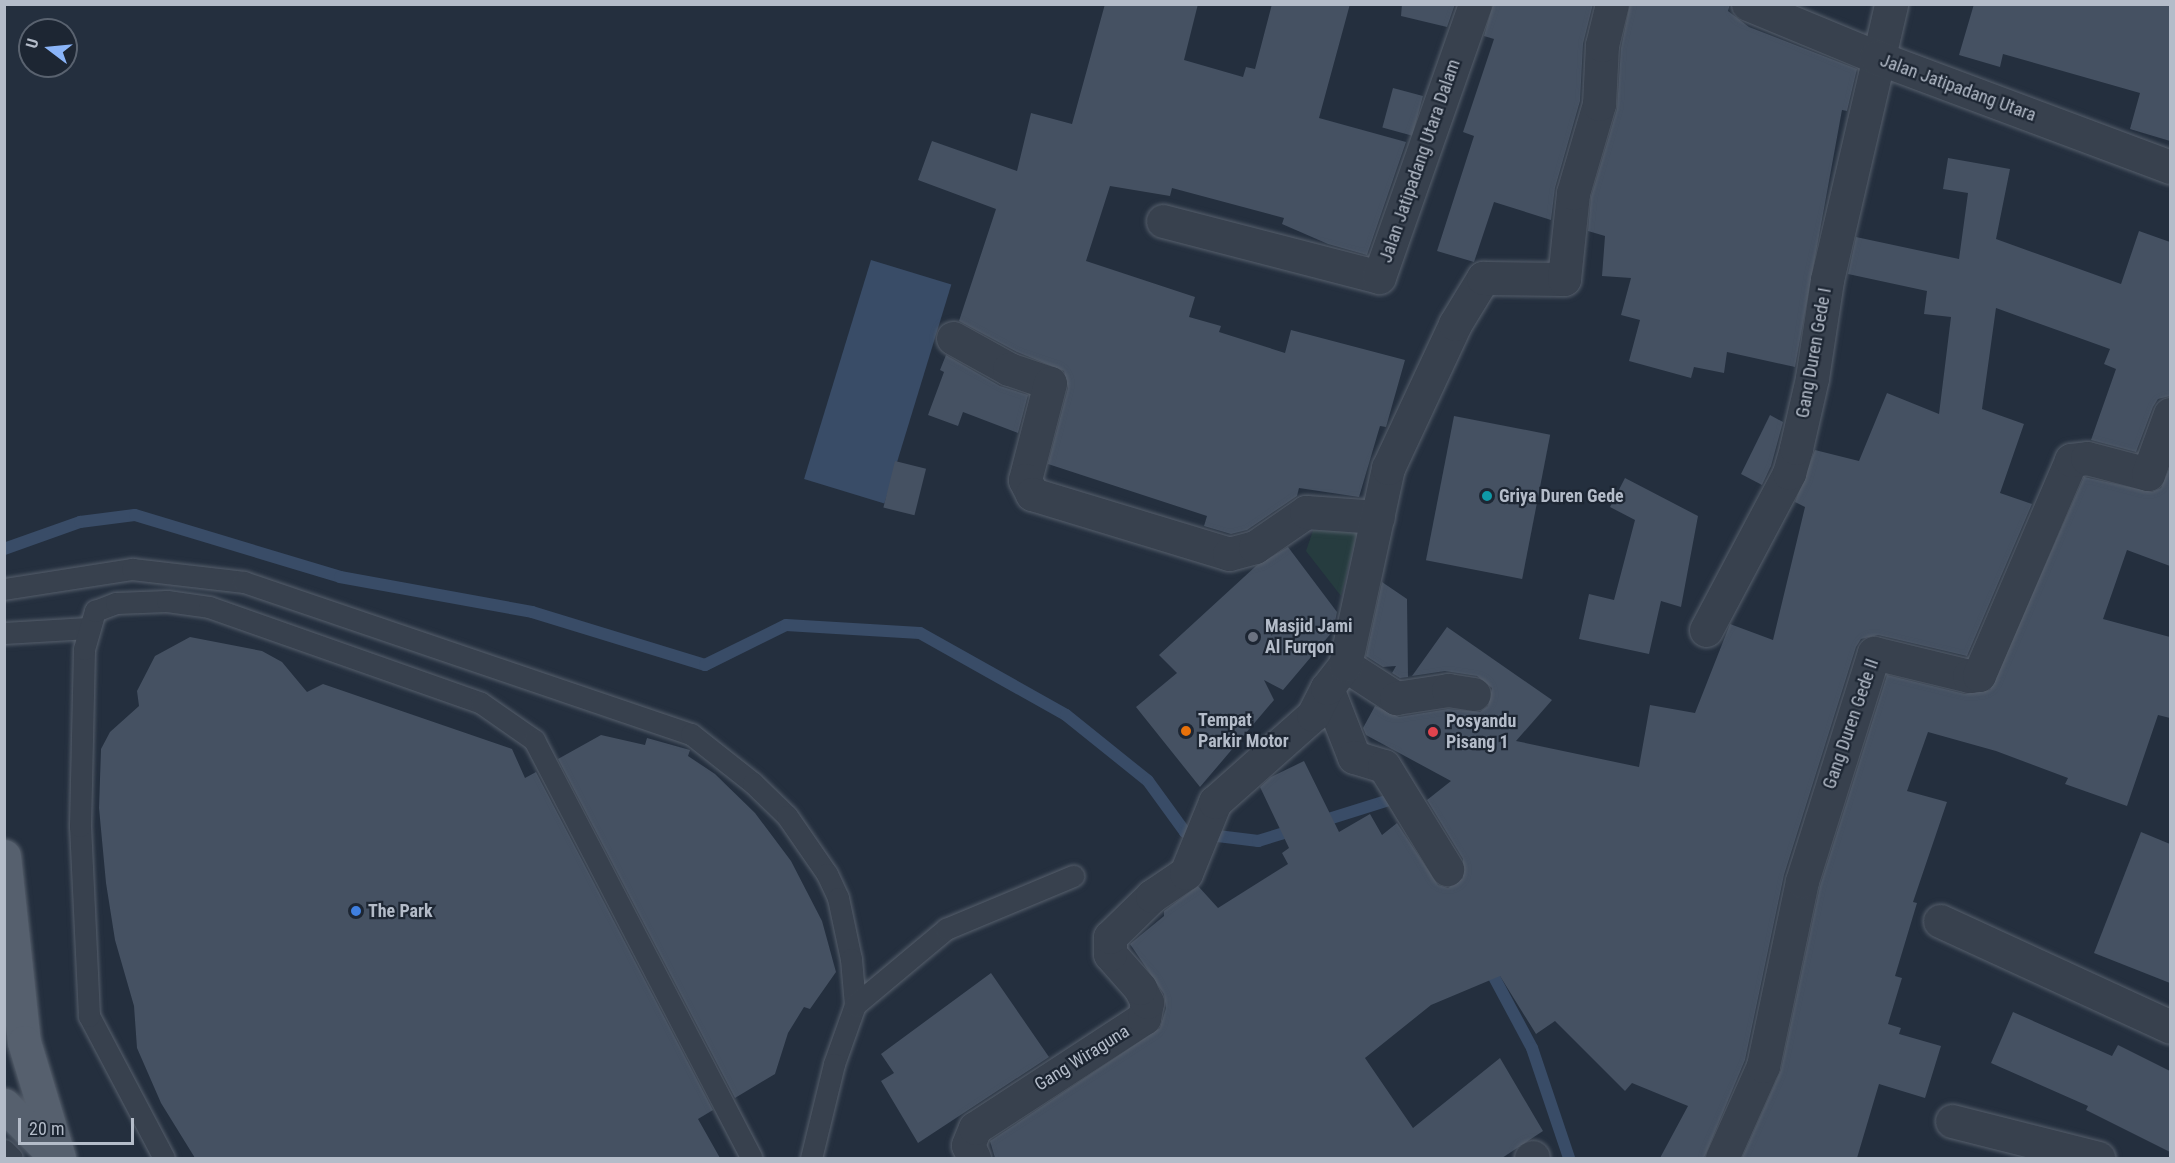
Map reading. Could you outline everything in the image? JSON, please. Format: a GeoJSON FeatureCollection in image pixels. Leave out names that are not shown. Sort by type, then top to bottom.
{"type":"FeatureCollection","features":[{"type":"Feature","properties":{"kind":"main road"},"geometry":{"type":"LineString","coordinates":[[4,856],[24,1042],[58,1158]]}},
{"type":"Feature","properties":{"kind":"main road"},"geometry":{"type":"LineString","coordinates":[[4,1105],[58,1158]]}},
{"type":"Feature","properties":{"kind":"street","name":"Jalan Jatipadang Utara Dalam"},"geometry":{"type":"LineString","coordinates":[[1162,221],[1379,277],[1475,4]]}},
{"type":"Feature","properties":{"kind":"street"},"geometry":{"type":"LineString","coordinates":[[1447,869],[1384,766],[1354,757],[1336,677],[1378,517],[1388,468],[1455,324],[1483,278],[1564,279],[1573,193],[1599,104],[1602,45],[1612,4]]}},
{"type":"Feature","properties":{"kind":"street","name":"Jalan Jatipadang Utara"},"geometry":{"type":"LineString","coordinates":[[1748,4],[1876,57],[2170,167]]}},
{"type":"Feature","properties":{"kind":"street","name":"Gang Duren Gede I"},"geometry":{"type":"LineString","coordinates":[[1706,630],[1788,473],[1796,448],[1812,378],[1827,280],[1876,57],[1891,4]]}},
{"type":"Feature","properties":{"kind":"street"},"geometry":{"type":"LineString","coordinates":[[953,338],[1009,369],[1050,383],[1025,480],[1032,494],[1220,553],[1237,553],[1256,546],[1306,512],[1378,517]]}},
{"type":"Feature","properties":{"kind":"street","name":"Gang Duren Gede II"},"geometry":{"type":"LineString","coordinates":[[1722,1158],[1763,1066],[1802,880],[1874,653],[1969,676],[1979,675],[2071,460],[2087,458],[2159,479],[2170,414]]}},
{"type":"Feature","properties":{"kind":"street"},"geometry":{"type":"LineString","coordinates":[[1336,677],[1396,698],[1448,690],[1474,694]]}},
{"type":"Feature","properties":{"kind":"street","name":"Gang Wiraguna"},"geometry":{"type":"LineString","coordinates":[[974,1158],[968,1145],[975,1128],[1144,1018],[1147,1002],[1140,988],[1110,954],[1110,937],[1152,896],[1186,873],[1215,802],[1313,715],[1336,677]]}},
{"type":"Feature","properties":{"kind":"street"},"geometry":{"type":"LineString","coordinates":[[1940,921],[2170,1027]]}},
{"type":"Feature","properties":{"kind":"street"},"geometry":{"type":"LineString","coordinates":[[1952,1121],[2098,1158]]}},
{"type":"Feature","properties":{"kind":"lane"},"geometry":{"type":"LineString","coordinates":[[4,589],[132,569],[244,582],[691,734],[753,783],[787,816],[826,874],[846,926],[855,1005],[834,1064],[811,1158]]}},
{"type":"Feature","properties":{"kind":"lane"},"geometry":{"type":"LineString","coordinates":[[164,1158],[89,1016],[80,826],[88,628],[95,611],[116,603],[167,602],[209,607],[481,703],[534,740],[752,1158]]}},
{"type":"Feature","properties":{"kind":"lane"},"geometry":{"type":"LineString","coordinates":[[4,633],[88,628]]}},
{"type":"Feature","properties":{"kind":"lane"},"geometry":{"type":"LineString","coordinates":[[855,1005],[945,929],[1073,876]]}},
{"type":"Feature","properties":{"kind":"lane"},"geometry":{"type":"LineString","coordinates":[[4,1150],[12,1158]]}},
{"type":"Feature","properties":{"kind":"green space"},"geometry":{"type":"Polygon","coordinates":[[[1318,516],[1360,521],[1341,596],[1306,551],[1318,516]]]}},
{"type":"Feature","properties":{"kind":"water"},"geometry":{"type":"Polygon","coordinates":[[[871,260],[951,285],[884,504],[804,479],[871,260]]]}},
{"type":"Feature","properties":{"kind":"building"},"geometry":{"type":"Polygon","coordinates":[[[1105,4],[1198,4],[1184,60],[1243,77],[1246,67],[1255,69],[1272,4],[1350,4],[1319,118],[1406,142],[1367,255],[1328,244],[1282,224],[1284,218],[1172,188],[1170,196],[1110,186],[1086,261],[1195,297],[1189,317],[1221,326],[1219,332],[1285,353],[1291,330],[1405,360],[1386,427],[1380,426],[1359,497],[1299,488],[1297,496],[1247,530],[1231,534],[1204,526],[1207,516],[1048,464],[1068,388],[1064,371],[1017,352],[959,321],[996,209],[918,180],[932,141],[1017,171],[1031,113],[1072,124],[1105,4]]]}},
{"type":"Feature","properties":{"kind":"building"},"geometry":{"type":"Polygon","coordinates":[[[1402,4],[1455,4],[1447,27],[1401,16],[1402,4]]]}},
{"type":"Feature","properties":{"kind":"building"},"geometry":{"type":"Polygon","coordinates":[[[1493,4],[1593,4],[1583,44],[1580,101],[1555,188],[1551,220],[1494,202],[1474,262],[1437,251],[1474,136],[1463,132],[1494,39],[1484,36],[1493,4]]]}},
{"type":"Feature","properties":{"kind":"building"},"geometry":{"type":"Polygon","coordinates":[[[1630,4],[1730,4],[1728,11],[1749,27],[1857,69],[1847,111],[1842,110],[1795,367],[1727,352],[1724,373],[1694,367],[1691,378],[1629,361],[1640,320],[1621,315],[1631,278],[1602,276],[1605,236],[1588,231],[1591,197],[1617,109],[1621,48],[1630,4]]]}},
{"type":"Feature","properties":{"kind":"building"},"geometry":{"type":"Polygon","coordinates":[[[1974,4],[2170,4],[2170,141],[2130,129],[2140,93],[2003,54],[2000,67],[1959,55],[1974,4]]]}},
{"type":"Feature","properties":{"kind":"building"},"geometry":{"type":"Polygon","coordinates":[[[1393,88],[1423,96],[1412,136],[1382,128],[1393,88]]]}},
{"type":"Feature","properties":{"kind":"building"},"geometry":{"type":"Polygon","coordinates":[[[1948,158],[2010,169],[1996,239],[2121,284],[2139,231],[2170,242],[2170,396],[2158,399],[2153,407],[2136,452],[2091,440],[2116,369],[2104,364],[2110,349],[1996,308],[1982,409],[2024,424],[2000,493],[2032,504],[1967,656],[1878,635],[1861,639],[1856,647],[1784,875],[1745,1060],[1704,1158],[1660,1158],[1688,1106],[1632,1083],[1625,1091],[1555,1021],[1536,1034],[1500,976],[1431,1005],[1365,1058],[1413,1128],[1500,1058],[1543,1131],[1502,1158],[995,1158],[990,1141],[1160,1028],[1166,1008],[1164,994],[1130,944],[1164,916],[1164,911],[1198,886],[1218,908],[1288,864],[1282,853],[1289,848],[1260,787],[1271,777],[1304,761],[1339,832],[1370,814],[1382,835],[1397,823],[1438,885],[1448,888],[1463,878],[1463,859],[1427,800],[1451,781],[1366,735],[1363,728],[1375,706],[1399,717],[1448,709],[1480,712],[1488,706],[1492,688],[1477,676],[1445,671],[1412,676],[1447,627],[1552,700],[1516,741],[1639,767],[1650,705],[1695,713],[1730,624],[1773,640],[1805,507],[1795,502],[1815,450],[1859,461],[1887,393],[1939,414],[1951,317],[1924,314],[1927,291],[1848,274],[1856,237],[1959,259],[1968,193],[1943,189],[1948,158]]]}},
{"type":"Feature","properties":{"kind":"building"},"geometry":{"type":"Polygon","coordinates":[[[946,355],[1000,386],[1028,395],[1018,433],[963,412],[958,426],[928,415],[944,372],[940,370],[946,355]]]}},
{"type":"Feature","properties":{"kind":"building"},"geometry":{"type":"Polygon","coordinates":[[[1770,415],[1783,422],[1771,466],[1762,485],[1741,474],[1770,415]]]}},
{"type":"Feature","properties":{"kind":"building","name":"Griya Duren Gede"},"geometry":{"type":"Polygon","coordinates":[[[1454,416],[1550,435],[1522,579],[1426,560],[1454,416]]]}},
{"type":"Feature","properties":{"kind":"building"},"geometry":{"type":"Polygon","coordinates":[[[895,461],[926,469],[914,515],[883,508],[895,461]]]}},
{"type":"Feature","properties":{"kind":"building"},"geometry":{"type":"Polygon","coordinates":[[[2170,467],[2170,566],[2127,550],[2103,619],[2170,637],[2170,718],[2158,715],[2127,806],[2065,784],[2068,778],[1996,751],[1928,732],[1907,791],[1947,802],[1913,902],[1917,903],[1895,976],[1902,978],[1888,1024],[1901,1028],[1899,1034],[1941,1046],[1925,1098],[1879,1084],[1857,1158],[1742,1158],[1781,1070],[1820,886],[1887,675],[1965,694],[1990,690],[2084,477],[2152,492],[2161,488],[2170,467]]]}},
{"type":"Feature","properties":{"kind":"building"},"geometry":{"type":"Polygon","coordinates":[[[1625,478],[1698,516],[1681,607],[1661,601],[1649,654],[1579,639],[1589,594],[1614,600],[1635,520],[1610,507],[1625,478]]]}},
{"type":"Feature","properties":{"kind":"building","name":"Masjid Jami Al Furqon"},"geometry":{"type":"Polygon","coordinates":[[[1288,547],[1337,612],[1333,631],[1283,690],[1264,680],[1274,700],[1200,787],[1136,707],[1177,673],[1159,655],[1256,566],[1288,547]]]}},
{"type":"Feature","properties":{"kind":"building"},"geometry":{"type":"Polygon","coordinates":[[[1382,582],[1407,599],[1408,677],[1400,678],[1392,673],[1396,666],[1383,667],[1366,656],[1382,582]]]}},
{"type":"Feature","properties":{"kind":"building","name":"The Park"},"geometry":{"type":"Polygon","coordinates":[[[190,637],[262,651],[282,662],[307,692],[323,684],[512,749],[525,778],[536,772],[713,1110],[698,1119],[720,1158],[195,1158],[161,1103],[137,1048],[134,1006],[115,940],[106,883],[99,808],[101,749],[110,732],[139,706],[137,691],[155,656],[190,637]]]}},
{"type":"Feature","properties":{"kind":"building"},"geometry":{"type":"Polygon","coordinates":[[[601,735],[645,745],[647,738],[690,750],[688,756],[715,774],[755,813],[791,861],[822,921],[836,972],[810,1009],[804,1007],[788,1033],[775,1074],[735,1098],[558,759],[601,735]]]}},
{"type":"Feature","properties":{"kind":"building"},"geometry":{"type":"Polygon","coordinates":[[[2141,832],[2170,844],[2170,983],[2094,953],[2141,832]]]}},
{"type":"Feature","properties":{"kind":"building"},"geometry":{"type":"Polygon","coordinates":[[[991,973],[1049,1057],[918,1143],[881,1081],[894,1073],[881,1054],[991,973]]]}},
{"type":"Feature","properties":{"kind":"building"},"geometry":{"type":"Polygon","coordinates":[[[2013,1012],[2112,1056],[2118,1045],[2170,1071],[2170,1152],[2086,1110],[2088,1106],[1991,1063],[2013,1012]]]}},
{"type":"Feature","properties":{"kind":"waterway"},"geometry":{"type":"LineString","coordinates":[[4,549],[80,522],[135,515],[340,577],[532,612],[705,665],[786,625],[920,633],[1066,715],[1148,781],[1185,832],[1258,841],[1297,829]]}},
{"type":"Feature","properties":{"kind":"waterway"},"geometry":{"type":"LineString","coordinates":[[1319,822],[1399,797]]}},
{"type":"Feature","properties":{"kind":"waterway"},"geometry":{"type":"LineString","coordinates":[[1487,964],[1532,1048],[1569,1158]]}},
{"type":"Feature","properties":{"kind":"place","name":"Griya Duren Gede"},"geometry":{"type":"Point","coordinates":[1487,496]}},
{"type":"Feature","properties":{"kind":"place","name":"Masjid Jami Al Furqon"},"geometry":{"type":"Point","coordinates":[1253,637]}},
{"type":"Feature","properties":{"kind":"place","name":"Tempat Parkir Motor"},"geometry":{"type":"Point","coordinates":[1186,731]}},
{"type":"Feature","properties":{"kind":"place","name":"Posyandu Pisang 1"},"geometry":{"type":"Point","coordinates":[1433,732]}},
{"type":"Feature","properties":{"kind":"place","name":"The Park"},"geometry":{"type":"Point","coordinates":[356,911]}}]}
